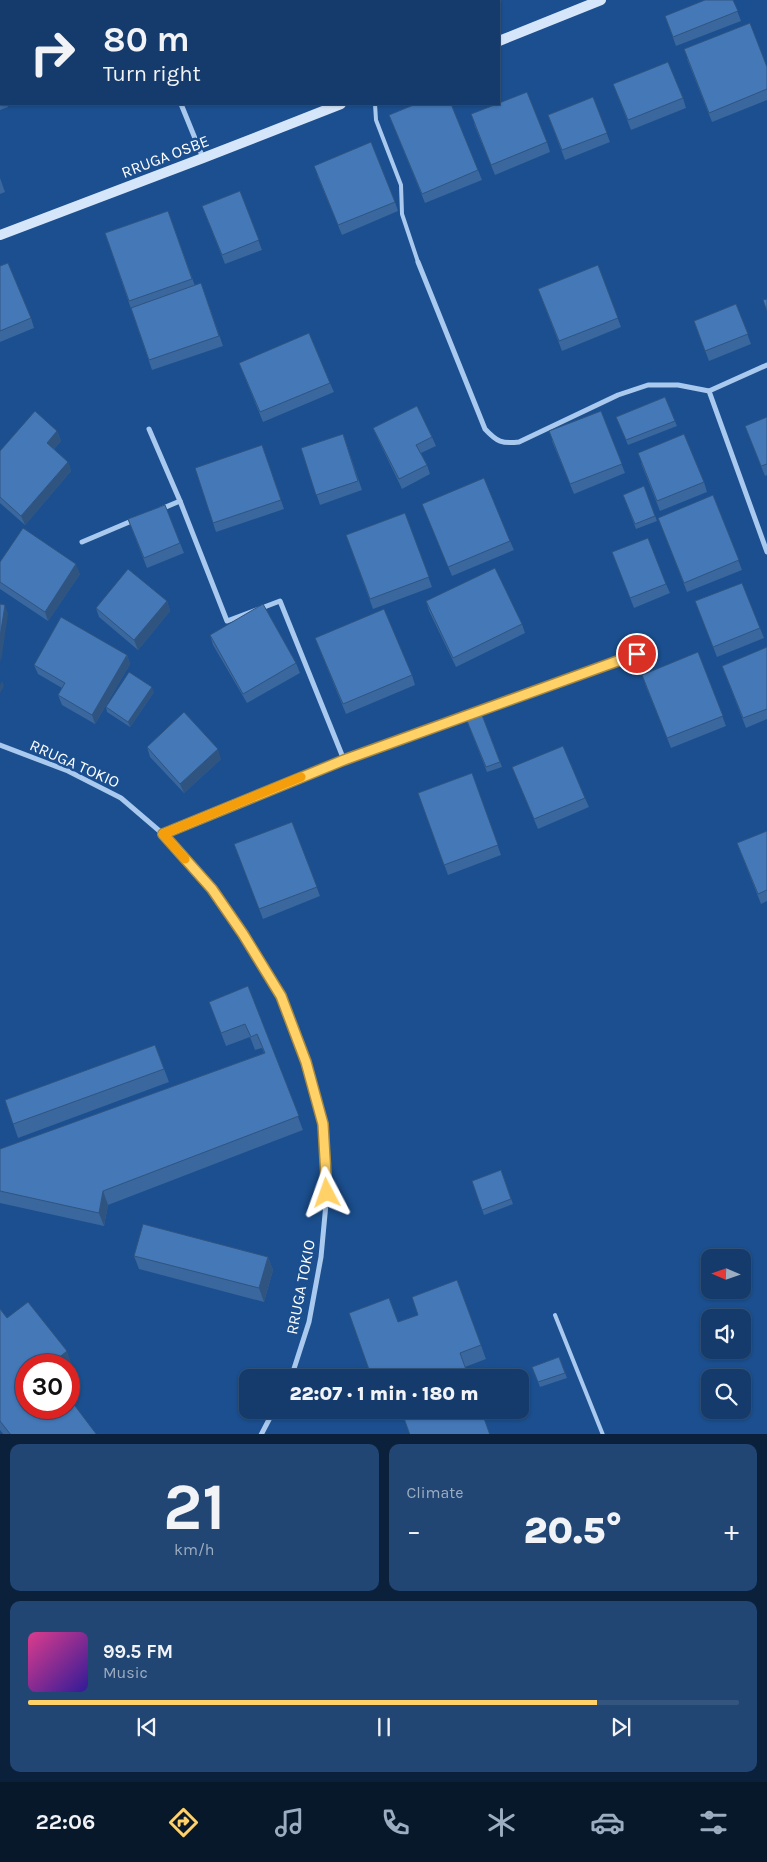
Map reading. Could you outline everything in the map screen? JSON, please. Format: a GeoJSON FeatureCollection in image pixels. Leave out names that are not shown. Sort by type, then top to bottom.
{"type":"FeatureCollection","features":[{"type":"Feature","properties":{"kind":"street"},"geometry":{"type":"LineString","coordinates":[[500,41],[601,0]]}},
{"type":"Feature","properties":{"kind":"street"},"geometry":{"type":"LineString","coordinates":[[180,105],[203,158]]}},
{"type":"Feature","properties":{"kind":"street","name":"RRUGA OSBE"},"geometry":{"type":"LineString","coordinates":[[0,235],[337,105]]}},
{"type":"Feature","properties":{"kind":"street"},"geometry":{"type":"LineString","coordinates":[[418,262],[485,429],[494,439],[506,444],[519,442],[618,396],[648,385],[678,385],[709,391],[767,365]]}},
{"type":"Feature","properties":{"kind":"street"},"geometry":{"type":"LineString","coordinates":[[709,391],[767,552]]}},
{"type":"Feature","properties":{"kind":"street"},"geometry":{"type":"LineString","coordinates":[[149,429],[180,501],[227,621],[280,601],[344,760]]}},
{"type":"Feature","properties":{"kind":"street"},"geometry":{"type":"LineString","coordinates":[[153,512],[180,501]]}},
{"type":"Feature","properties":{"kind":"street"},"geometry":{"type":"LineString","coordinates":[[82,542],[144,516]]}},
{"type":"Feature","properties":{"kind":"street"},"geometry":{"type":"LineString","coordinates":[[163,834],[344,760],[637,654]]}},
{"type":"Feature","properties":{"kind":"street","name":"RRUGA TOKIO"},"geometry":{"type":"LineString","coordinates":[[0,745],[68,771],[121,798],[163,834],[212,889],[243,934],[281,996],[306,1062],[323,1124],[327,1193],[320,1257],[309,1322],[294,1369]]}},
{"type":"Feature","properties":{"kind":"street"},"geometry":{"type":"LineString","coordinates":[[261,1434],[269,1419]]}},
{"type":"Feature","properties":{"kind":"lane"},"geometry":{"type":"LineString","coordinates":[[375,105],[376,120],[400,185],[402,214],[418,262]]}},
{"type":"Feature","properties":{"kind":"lane"},"geometry":{"type":"LineString","coordinates":[[555,1316],[603,1434]]}},
{"type":"Feature","properties":{"kind":"building"},"geometry":{"type":"Polygon","coordinates":[[[705,0],[733,0],[738,11],[673,37],[665,16],[705,0]]]}},
{"type":"Feature","properties":{"kind":"building"},"geometry":{"type":"Polygon","coordinates":[[[750,23],[767,67],[767,89],[709,113],[684,49],[750,23]]]}},
{"type":"Feature","properties":{"kind":"building"},"geometry":{"type":"Polygon","coordinates":[[[668,62],[683,98],[628,120],[613,84],[668,62]]]}},
{"type":"Feature","properties":{"kind":"building"},"geometry":{"type":"Polygon","coordinates":[[[527,92],[547,142],[491,165],[471,114],[494,105],[500,105],[500,103],[527,92]]]}},
{"type":"Feature","properties":{"kind":"building"},"geometry":{"type":"Polygon","coordinates":[[[593,97],[607,133],[562,150],[548,115],[593,97]]]}},
{"type":"Feature","properties":{"kind":"building"},"geometry":{"type":"Polygon","coordinates":[[[414,105],[451,105],[478,170],[422,194],[389,115],[414,105]]]}},
{"type":"Feature","properties":{"kind":"building"},"geometry":{"type":"Polygon","coordinates":[[[371,142],[395,202],[338,225],[314,166],[371,142]]]}},
{"type":"Feature","properties":{"kind":"building"},"geometry":{"type":"Polygon","coordinates":[[[240,191],[259,240],[222,255],[202,206],[240,191]]]}},
{"type":"Feature","properties":{"kind":"building"},"geometry":{"type":"Polygon","coordinates":[[[168,211],[192,279],[129,301],[105,233],[168,211]]]}},
{"type":"Feature","properties":{"kind":"building"},"geometry":{"type":"Polygon","coordinates":[[[8,263],[31,318],[0,331],[0,266],[8,263]]]}},
{"type":"Feature","properties":{"kind":"building"},"geometry":{"type":"Polygon","coordinates":[[[598,265],[618,318],[559,341],[538,289],[598,265]]]}},
{"type":"Feature","properties":{"kind":"building"},"geometry":{"type":"Polygon","coordinates":[[[201,283],[219,336],[149,360],[131,308],[201,283]]]}},
{"type":"Feature","properties":{"kind":"building"},"geometry":{"type":"Polygon","coordinates":[[[767,299],[767,311],[763,300],[767,299]]]}},
{"type":"Feature","properties":{"kind":"building"},"geometry":{"type":"Polygon","coordinates":[[[736,304],[748,334],[705,351],[694,321],[736,304]]]}},
{"type":"Feature","properties":{"kind":"building"},"geometry":{"type":"Polygon","coordinates":[[[309,333],[330,383],[260,412],[239,363],[309,333]]]}},
{"type":"Feature","properties":{"kind":"building"},"geometry":{"type":"Polygon","coordinates":[[[665,397],[675,421],[626,440],[616,417],[665,397]]]}},
{"type":"Feature","properties":{"kind":"building"},"geometry":{"type":"Polygon","coordinates":[[[417,406],[432,437],[416,445],[427,465],[399,479],[373,428],[417,406]]]}},
{"type":"Feature","properties":{"kind":"building"},"geometry":{"type":"Polygon","coordinates":[[[35,411],[57,431],[47,443],[68,462],[21,516],[0,497],[0,451],[35,411]]]}},
{"type":"Feature","properties":{"kind":"building"},"geometry":{"type":"Polygon","coordinates":[[[601,411],[622,464],[570,484],[549,431],[601,411]]]}},
{"type":"Feature","properties":{"kind":"building"},"geometry":{"type":"Polygon","coordinates":[[[767,417],[767,464],[761,466],[745,426],[767,417]]]}},
{"type":"Feature","properties":{"kind":"building"},"geometry":{"type":"Polygon","coordinates":[[[343,434],[358,481],[316,495],[301,448],[343,434]]]}},
{"type":"Feature","properties":{"kind":"building"},"geometry":{"type":"Polygon","coordinates":[[[684,434],[704,482],[657,501],[638,453],[684,434]]]}},
{"type":"Feature","properties":{"kind":"building"},"geometry":{"type":"Polygon","coordinates":[[[262,445],[281,500],[213,523],[195,468],[262,445]]]}},
{"type":"Feature","properties":{"kind":"building"},"geometry":{"type":"Polygon","coordinates":[[[484,478],[510,541],[448,567],[422,504],[484,478]]]}},
{"type":"Feature","properties":{"kind":"building"},"geometry":{"type":"Polygon","coordinates":[[[644,486],[655,516],[635,524],[623,495],[644,486]]]}},
{"type":"Feature","properties":{"kind":"building"},"geometry":{"type":"Polygon","coordinates":[[[713,495],[739,560],[684,583],[658,518],[713,495]]]}},
{"type":"Feature","properties":{"kind":"building"},"geometry":{"type":"Polygon","coordinates":[[[165,505],[180,543],[144,558],[128,519],[165,505]]]}},
{"type":"Feature","properties":{"kind":"building"},"geometry":{"type":"Polygon","coordinates":[[[405,513],[429,577],[370,599],[346,535],[405,513]]]}},
{"type":"Feature","properties":{"kind":"building"},"geometry":{"type":"Polygon","coordinates":[[[23,528],[76,564],[45,612],[0,582],[0,562],[23,528]]]}},
{"type":"Feature","properties":{"kind":"building"},"geometry":{"type":"Polygon","coordinates":[[[648,538],[666,584],[630,598],[612,552],[648,538]]]}},
{"type":"Feature","properties":{"kind":"building"},"geometry":{"type":"Polygon","coordinates":[[[495,568],[522,624],[453,658],[426,601],[495,568]]]}},
{"type":"Feature","properties":{"kind":"building"},"geometry":{"type":"Polygon","coordinates":[[[128,569],[167,601],[134,640],[96,608],[128,569]]]}},
{"type":"Feature","properties":{"kind":"building"},"geometry":{"type":"Polygon","coordinates":[[[742,583],[760,628],[713,647],[695,601],[742,583]]]}},
{"type":"Feature","properties":{"kind":"building"},"geometry":{"type":"Polygon","coordinates":[[[0,604],[5,605],[0,637],[0,604]]]}},
{"type":"Feature","properties":{"kind":"building"},"geometry":{"type":"Polygon","coordinates":[[[263,604],[296,663],[243,694],[210,635],[263,604]]]}},
{"type":"Feature","properties":{"kind":"building"},"geometry":{"type":"Polygon","coordinates":[[[384,609],[412,675],[343,704],[315,638],[384,609]]]}},
{"type":"Feature","properties":{"kind":"building"},"geometry":{"type":"Polygon","coordinates":[[[61,617],[127,655],[92,715],[58,695],[65,683],[34,665],[61,617]]]}},
{"type":"Feature","properties":{"kind":"building"},"geometry":{"type":"Polygon","coordinates":[[[767,647],[767,709],[743,718],[722,666],[767,647]]]}},
{"type":"Feature","properties":{"kind":"building"},"geometry":{"type":"Polygon","coordinates":[[[698,652],[723,716],[667,738],[642,675],[698,652]]]}},
{"type":"Feature","properties":{"kind":"building"},"geometry":{"type":"Polygon","coordinates":[[[129,672],[152,687],[128,722],[106,707],[129,672]]]}},
{"type":"Feature","properties":{"kind":"building"},"geometry":{"type":"Polygon","coordinates":[[[184,712],[218,749],[180,784],[147,747],[184,712]]]}},
{"type":"Feature","properties":{"kind":"building"},"geometry":{"type":"Polygon","coordinates":[[[482,715],[500,762],[486,767],[467,721],[482,715]]]}},
{"type":"Feature","properties":{"kind":"building"},"geometry":{"type":"Polygon","coordinates":[[[563,746],[585,798],[534,819],[512,767],[563,746]]]}},
{"type":"Feature","properties":{"kind":"building"},"geometry":{"type":"Polygon","coordinates":[[[472,773],[498,845],[444,865],[418,793],[472,773]]]}},
{"type":"Feature","properties":{"kind":"building"},"geometry":{"type":"Polygon","coordinates":[[[292,822],[317,887],[259,909],[234,844],[292,822]]]}},
{"type":"Feature","properties":{"kind":"building"},"geometry":{"type":"Polygon","coordinates":[[[767,831],[767,890],[758,894],[737,843],[767,831]]]}},
{"type":"Feature","properties":{"kind":"building"},"geometry":{"type":"Polygon","coordinates":[[[248,986],[299,1116],[103,1191],[99,1213],[0,1191],[0,1149],[265,1053],[257,1034],[251,1037],[245,1024],[221,1033],[209,1002],[248,986]]]}},
{"type":"Feature","properties":{"kind":"building"},"geometry":{"type":"Polygon","coordinates":[[[155,1045],[164,1069],[13,1124],[5,1100],[155,1045]]]}},
{"type":"Feature","properties":{"kind":"building"},"geometry":{"type":"Polygon","coordinates":[[[501,1170],[511,1199],[482,1210],[472,1181],[501,1170]]]}},
{"type":"Feature","properties":{"kind":"building"},"geometry":{"type":"Polygon","coordinates":[[[143,1224],[268,1257],[259,1288],[134,1256],[143,1224]]]}},
{"type":"Feature","properties":{"kind":"building"},"geometry":{"type":"Polygon","coordinates":[[[457,1280],[481,1345],[460,1353],[466,1369],[369,1369],[349,1313],[389,1298],[398,1322],[418,1315],[412,1297],[457,1280]]]}},
{"type":"Feature","properties":{"kind":"building"},"geometry":{"type":"Polygon","coordinates":[[[28,1302],[67,1351],[63,1354],[15,1354],[15,1419],[80,1419],[80,1413],[96,1434],[10,1434],[0,1421],[0,1309],[7,1318],[28,1302]]]}},
{"type":"Feature","properties":{"kind":"building"},"geometry":{"type":"Polygon","coordinates":[[[559,1357],[565,1373],[538,1382],[532,1367],[559,1357]]]}},
{"type":"Feature","properties":{"kind":"building"},"geometry":{"type":"Polygon","coordinates":[[[404,1419],[484,1419],[490,1434],[410,1434],[404,1419]]]}},
{"type":"Feature","properties":{"kind":"slow traffic"},"geometry":{"type":"LineString","coordinates":[[185,859],[163,834],[301,777]]}},
{"type":"Feature","properties":{"kind":"route"},"geometry":{"type":"LineString","coordinates":[[327,1193],[323,1124],[306,1062],[281,996],[243,934],[212,889],[163,834],[344,760],[637,654]]}}]}
